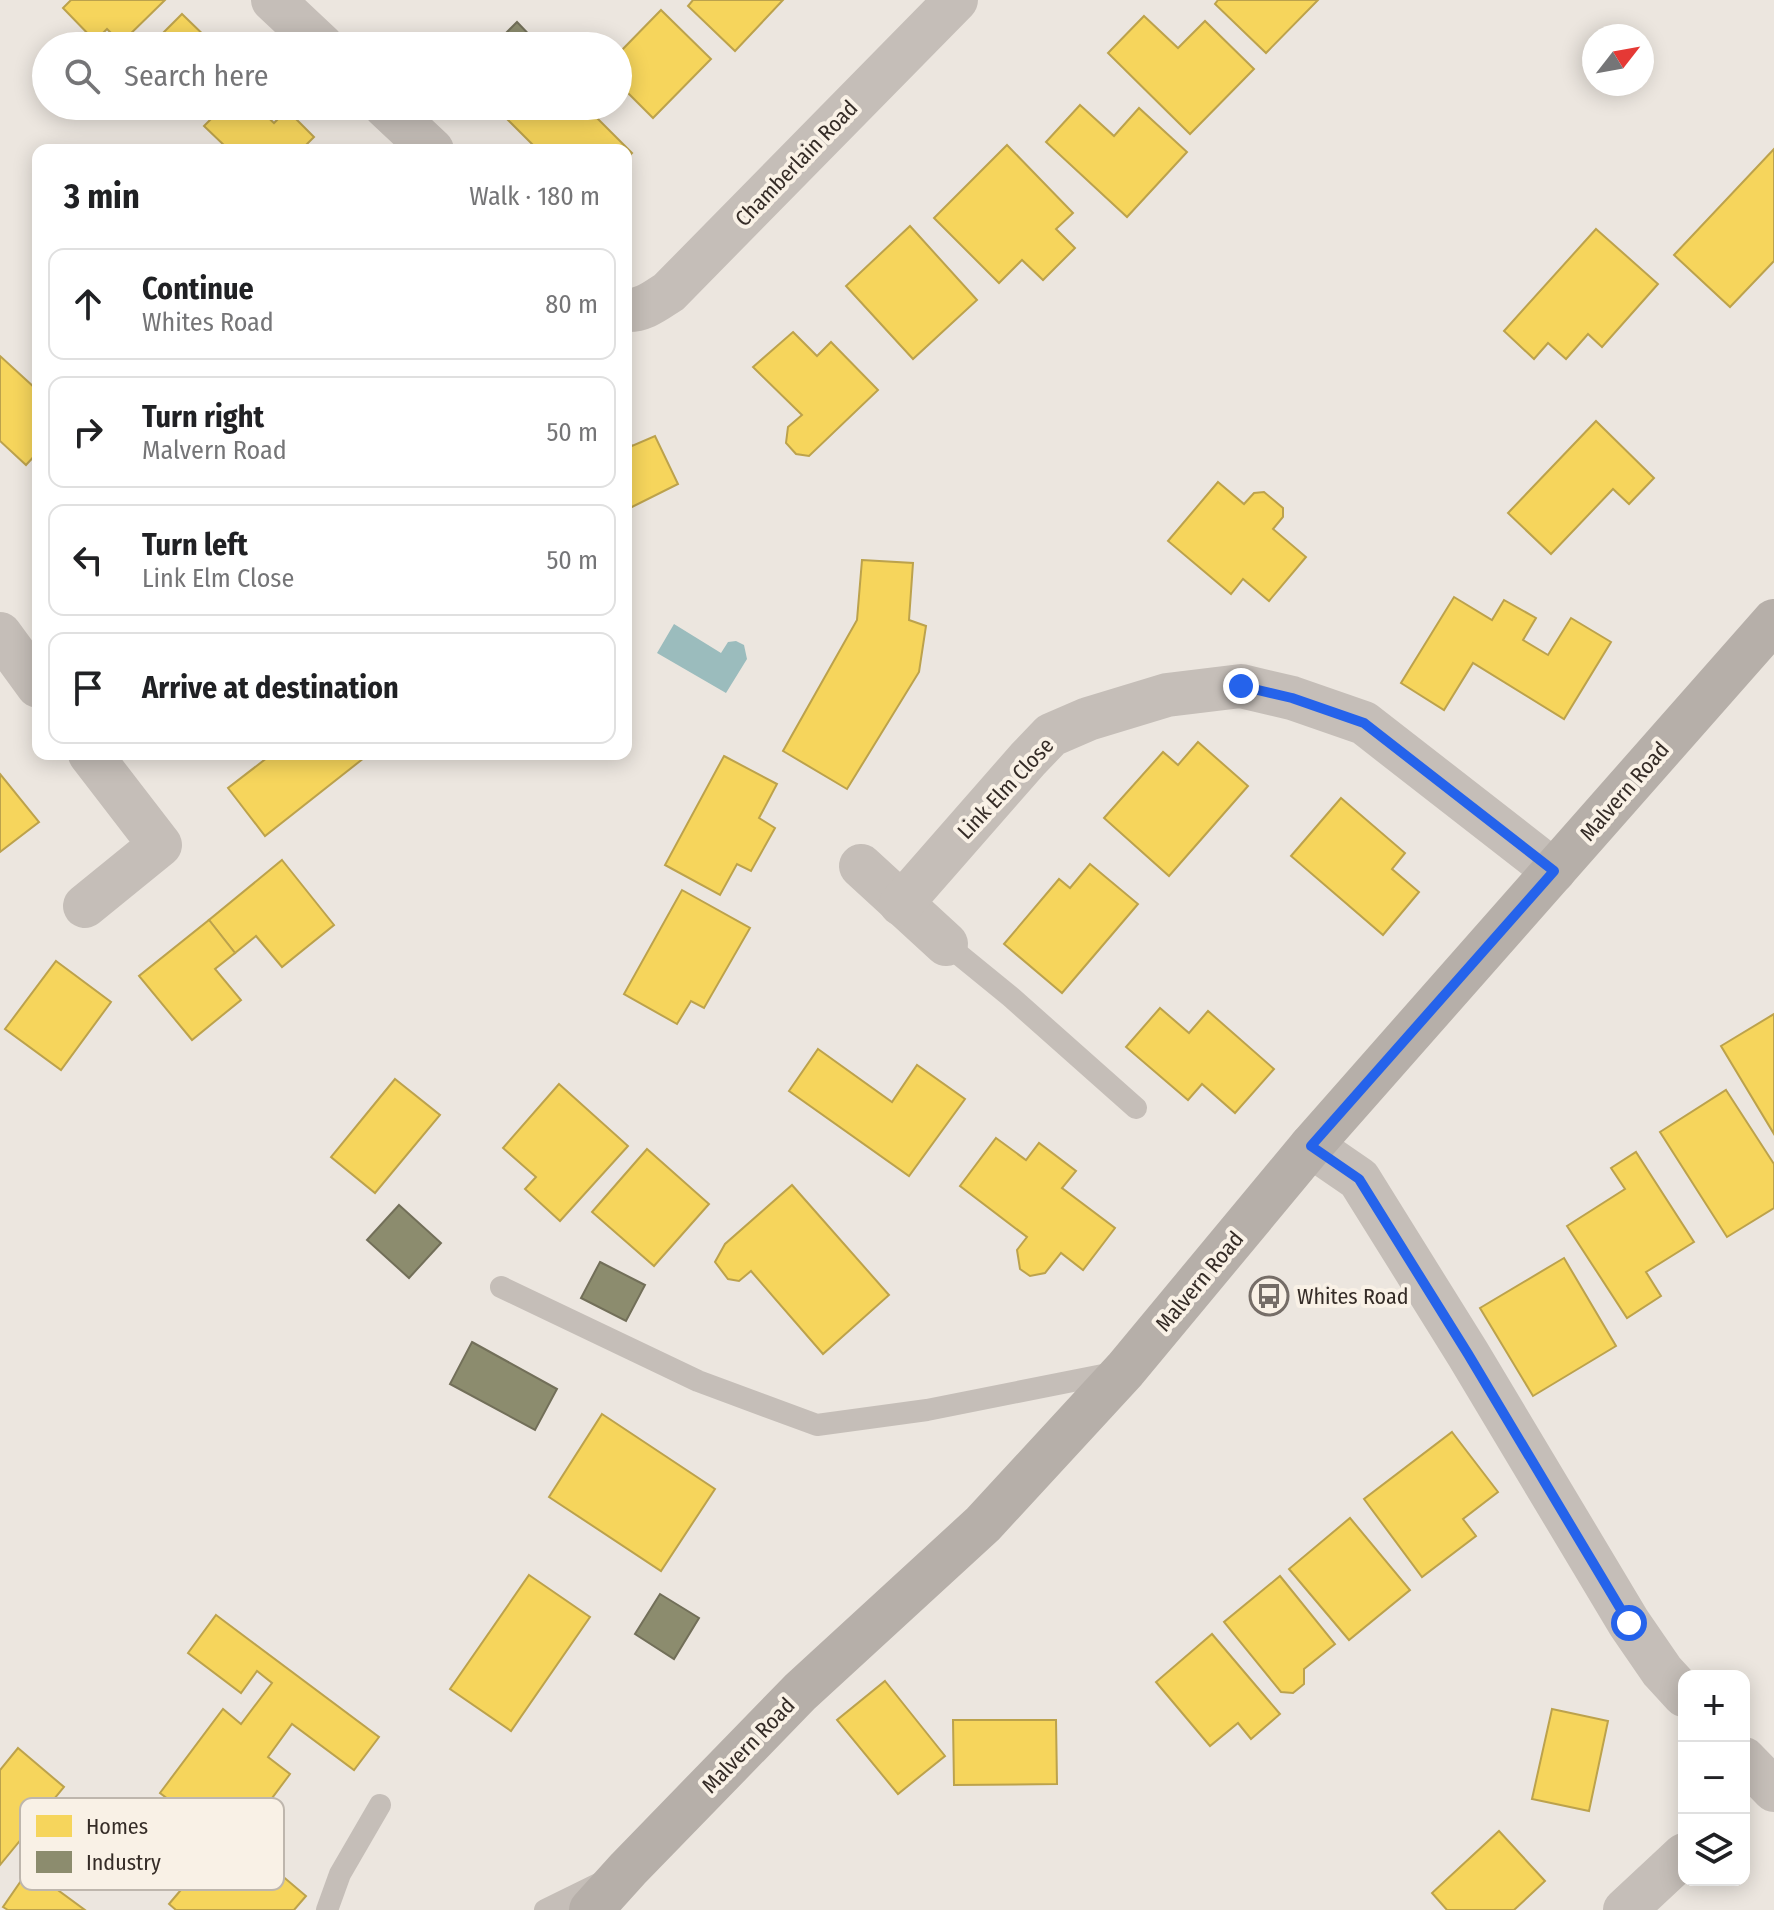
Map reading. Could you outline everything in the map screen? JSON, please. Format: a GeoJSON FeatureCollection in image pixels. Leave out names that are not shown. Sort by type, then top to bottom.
{"type":"FeatureCollection","features":[{"type":"Feature","properties":{"kind":"main road","name":"Malvern Road"},"geometry":{"type":"LineString","coordinates":[[591,1910],[800,1692],[983,1524],[1125,1370],[1311,1146],[1774,621]]}},
{"type":"Feature","properties":{"kind":"street"},"geometry":{"type":"LineString","coordinates":[[273,0],[307,32]]}},
{"type":"Feature","properties":{"kind":"street","name":"Chamberlain Road"},"geometry":{"type":"LineString","coordinates":[[632,310],[647,306],[669,292],[956,0]]}},
{"type":"Feature","properties":{"kind":"street"},"geometry":{"type":"LineString","coordinates":[[400,120],[426,144]]}},
{"type":"Feature","properties":{"kind":"street"},"geometry":{"type":"LineString","coordinates":[[0,634],[32,678]]}},
{"type":"Feature","properties":{"kind":"street","name":"Link Elm Close"},"geometry":{"type":"LineString","coordinates":[[901,904],[1051,735],[1088,719],[1167,695],[1241,686],[1292,698],[1364,723],[1554,871]]}},
{"type":"Feature","properties":{"kind":"street"},"geometry":{"type":"LineString","coordinates":[[85,906],[160,845],[95,760]]}},
{"type":"Feature","properties":{"kind":"street"},"geometry":{"type":"LineString","coordinates":[[861,866],[946,944]]}},
{"type":"Feature","properties":{"kind":"street"},"geometry":{"type":"LineString","coordinates":[[1311,1146],[1359,1179],[1629,1623],[1678,1688]]}},
{"type":"Feature","properties":{"kind":"street"},"geometry":{"type":"LineString","coordinates":[[1625,1910],[1678,1861]]}},
{"type":"Feature","properties":{"kind":"lane"},"geometry":{"type":"LineString","coordinates":[[946,944],[1136,1108]]}},
{"type":"Feature","properties":{"kind":"lane"},"geometry":{"type":"LineString","coordinates":[[501,1287],[698,1381],[817,1425],[927,1410],[1125,1370]]}},
{"type":"Feature","properties":{"kind":"lane"},"geometry":{"type":"LineString","coordinates":[[327,1910],[340,1874],[380,1805]]}},
{"type":"Feature","properties":{"kind":"lane"},"geometry":{"type":"LineString","coordinates":[[545,1910],[628,1869]]}},
{"type":"Feature","properties":{"kind":"water"},"geometry":{"type":"Polygon","coordinates":[[[674,624],[721,653],[728,642],[736,641],[744,645],[747,659],[726,693],[657,653],[674,624]]]}},
{"type":"Feature","properties":{"kind":"building: Homes"},"geometry":{"type":"Polygon","coordinates":[[[71,0],[165,0],[132,32],[110,32],[107,29],[104,32],[86,32],[63,8],[71,0]]]}},
{"type":"Feature","properties":{"kind":"building: Homes"},"geometry":{"type":"Polygon","coordinates":[[[693,0],[783,0],[735,51],[688,6],[693,0]]]}},
{"type":"Feature","properties":{"kind":"building: Homes"},"geometry":{"type":"Polygon","coordinates":[[[1218,0],[1318,0],[1266,53],[1215,4],[1218,0]]]}},
{"type":"Feature","properties":{"kind":"building: Homes"},"geometry":{"type":"Polygon","coordinates":[[[661,10],[711,59],[653,118],[632,97],[632,40],[661,10]]]}},
{"type":"Feature","properties":{"kind":"building: Homes"},"geometry":{"type":"Polygon","coordinates":[[[182,14],[201,32],[164,32],[182,14]]]}},
{"type":"Feature","properties":{"kind":"building: Homes"},"geometry":{"type":"Polygon","coordinates":[[[1144,16],[1178,48],[1205,21],[1254,69],[1190,134],[1108,53],[1144,16]]]}},
{"type":"Feature","properties":{"kind":"building: Homes"},"geometry":{"type":"Polygon","coordinates":[[[1080,105],[1114,136],[1139,108],[1187,152],[1127,217],[1046,142],[1080,105]]]}},
{"type":"Feature","properties":{"kind":"building: Homes"},"geometry":{"type":"Polygon","coordinates":[[[210,120],[271,120],[274,123],[277,120],[297,120],[314,137],[307,144],[223,144],[204,126],[210,120]]]}},
{"type":"Feature","properties":{"kind":"building: Homes"},"geometry":{"type":"Polygon","coordinates":[[[508,120],[599,120],[623,144],[532,144],[508,120]]]}},
{"type":"Feature","properties":{"kind":"building: Homes"},"geometry":{"type":"Polygon","coordinates":[[[1007,145],[1073,213],[1056,229],[1075,248],[1043,280],[1022,260],[999,283],[934,218],[1007,145]]]}},
{"type":"Feature","properties":{"kind":"building: Homes"},"geometry":{"type":"Polygon","coordinates":[[[1774,149],[1774,261],[1730,307],[1674,255],[1774,149]]]}},
{"type":"Feature","properties":{"kind":"building: Homes"},"geometry":{"type":"Polygon","coordinates":[[[910,226],[977,300],[913,359],[846,286],[910,226]]]}},
{"type":"Feature","properties":{"kind":"building: Homes"},"geometry":{"type":"Polygon","coordinates":[[[1596,229],[1658,284],[1602,347],[1588,334],[1566,359],[1548,343],[1534,359],[1504,331],[1596,229]]]}},
{"type":"Feature","properties":{"kind":"building: Homes"},"geometry":{"type":"Polygon","coordinates":[[[793,332],[817,356],[831,342],[878,390],[809,456],[796,454],[786,443],[788,427],[802,415],[753,367],[793,332]]]}},
{"type":"Feature","properties":{"kind":"building: Homes"},"geometry":{"type":"Polygon","coordinates":[[[0,356],[32,385],[32,458],[26,465],[0,441],[0,356]]]}},
{"type":"Feature","properties":{"kind":"building: Homes"},"geometry":{"type":"Polygon","coordinates":[[[1596,421],[1654,478],[1629,504],[1613,489],[1551,554],[1508,513],[1596,421]]]}},
{"type":"Feature","properties":{"kind":"building: Homes"},"geometry":{"type":"Polygon","coordinates":[[[655,436],[678,484],[632,507],[632,446],[655,436]]]}},
{"type":"Feature","properties":{"kind":"building: Homes"},"geometry":{"type":"Polygon","coordinates":[[[1218,482],[1244,504],[1254,493],[1264,492],[1283,508],[1283,517],[1273,529],[1306,557],[1269,601],[1243,579],[1231,594],[1168,541],[1218,482]]]}},
{"type":"Feature","properties":{"kind":"building: Homes"},"geometry":{"type":"Polygon","coordinates":[[[862,560],[913,563],[909,620],[926,626],[919,672],[847,789],[783,751],[857,620],[862,560]]]}},
{"type":"Feature","properties":{"kind":"building: Homes"},"geometry":{"type":"Polygon","coordinates":[[[1454,597],[1492,620],[1504,600],[1536,618],[1523,640],[1548,655],[1571,618],[1611,642],[1564,719],[1473,663],[1444,710],[1401,683],[1454,597]]]}},
{"type":"Feature","properties":{"kind":"building: Homes"},"geometry":{"type":"Polygon","coordinates":[[[1198,742],[1248,786],[1169,876],[1104,818],[1163,752],[1178,765],[1198,742]]]}},
{"type":"Feature","properties":{"kind":"building: Homes"},"geometry":{"type":"Polygon","coordinates":[[[724,756],[777,784],[759,818],[775,828],[751,871],[737,864],[720,895],[665,865],[724,756]]]}},
{"type":"Feature","properties":{"kind":"building: Homes"},"geometry":{"type":"Polygon","coordinates":[[[264,760],[361,760],[265,836],[228,788],[264,760]]]}},
{"type":"Feature","properties":{"kind":"building: Homes"},"geometry":{"type":"Polygon","coordinates":[[[0,774],[39,822],[0,852],[0,774]]]}},
{"type":"Feature","properties":{"kind":"building: Homes"},"geometry":{"type":"Polygon","coordinates":[[[1341,798],[1405,853],[1392,869],[1419,892],[1383,935],[1291,856],[1341,798]]]}},
{"type":"Feature","properties":{"kind":"building: Homes"},"geometry":{"type":"Polygon","coordinates":[[[282,860],[334,925],[282,967],[256,936],[235,953],[209,920],[282,860]]]}},
{"type":"Feature","properties":{"kind":"building: Homes"},"geometry":{"type":"Polygon","coordinates":[[[1090,864],[1138,904],[1062,993],[1004,944],[1059,879],[1070,888],[1090,864]]]}},
{"type":"Feature","properties":{"kind":"building: Homes"},"geometry":{"type":"Polygon","coordinates":[[[682,890],[750,928],[704,1008],[691,1001],[677,1024],[624,994],[682,890]]]}},
{"type":"Feature","properties":{"kind":"building: Homes"},"geometry":{"type":"Polygon","coordinates":[[[209,920],[235,953],[215,969],[241,1000],[192,1040],[139,976],[209,920]]]}},
{"type":"Feature","properties":{"kind":"building: Homes"},"geometry":{"type":"Polygon","coordinates":[[[56,961],[111,1002],[61,1070],[5,1029],[56,961]]]}},
{"type":"Feature","properties":{"kind":"building: Homes"},"geometry":{"type":"Polygon","coordinates":[[[1160,1008],[1189,1033],[1208,1011],[1274,1069],[1235,1113],[1202,1084],[1188,1100],[1126,1047],[1160,1008]]]}},
{"type":"Feature","properties":{"kind":"building: Homes"},"geometry":{"type":"Polygon","coordinates":[[[1774,1014],[1774,1134],[1721,1046],[1774,1014]]]}},
{"type":"Feature","properties":{"kind":"building: Homes"},"geometry":{"type":"Polygon","coordinates":[[[818,1049],[892,1102],[917,1065],[965,1099],[909,1176],[789,1091],[818,1049]]]}},
{"type":"Feature","properties":{"kind":"building: Homes"},"geometry":{"type":"Polygon","coordinates":[[[395,1079],[440,1115],[375,1193],[331,1157],[395,1079]]]}},
{"type":"Feature","properties":{"kind":"building: Homes"},"geometry":{"type":"Polygon","coordinates":[[[559,1084],[628,1146],[560,1221],[525,1189],[536,1177],[503,1148],[559,1084]]]}},
{"type":"Feature","properties":{"kind":"building: Homes"},"geometry":{"type":"Polygon","coordinates":[[[1726,1090],[1774,1164],[1774,1208],[1727,1237],[1660,1132],[1726,1090]]]}},
{"type":"Feature","properties":{"kind":"building: Homes"},"geometry":{"type":"Polygon","coordinates":[[[996,1138],[1026,1160],[1039,1143],[1076,1171],[1062,1188],[1115,1228],[1083,1270],[1061,1253],[1045,1273],[1030,1276],[1020,1269],[1017,1250],[1027,1237],[960,1186],[996,1138]]]}},
{"type":"Feature","properties":{"kind":"building: Homes"},"geometry":{"type":"Polygon","coordinates":[[[647,1149],[709,1204],[654,1266],[592,1212],[647,1149]]]}},
{"type":"Feature","properties":{"kind":"building: Homes"},"geometry":{"type":"Polygon","coordinates":[[[1636,1152],[1694,1242],[1646,1272],[1661,1296],[1627,1318],[1567,1226],[1625,1189],[1611,1168],[1636,1152]]]}},
{"type":"Feature","properties":{"kind":"building: Homes"},"geometry":{"type":"Polygon","coordinates":[[[792,1185],[889,1295],[823,1354],[751,1271],[739,1281],[728,1279],[715,1262],[725,1244],[792,1185]]]}},
{"type":"Feature","properties":{"kind":"building: Homes"},"geometry":{"type":"Polygon","coordinates":[[[1564,1258],[1616,1346],[1533,1396],[1480,1308],[1564,1258]]]}},
{"type":"Feature","properties":{"kind":"building: Homes"},"geometry":{"type":"Polygon","coordinates":[[[602,1414],[715,1489],[661,1571],[549,1497],[602,1414]]]}},
{"type":"Feature","properties":{"kind":"building: Homes"},"geometry":{"type":"Polygon","coordinates":[[[1452,1432],[1498,1492],[1463,1519],[1476,1536],[1422,1577],[1364,1499],[1452,1432]]]}},
{"type":"Feature","properties":{"kind":"building: Homes"},"geometry":{"type":"Polygon","coordinates":[[[1350,1518],[1410,1590],[1349,1640],[1289,1569],[1350,1518]]]}},
{"type":"Feature","properties":{"kind":"building: Homes"},"geometry":{"type":"Polygon","coordinates":[[[529,1575],[590,1617],[511,1731],[450,1689],[529,1575]]]}},
{"type":"Feature","properties":{"kind":"building: Homes"},"geometry":{"type":"Polygon","coordinates":[[[1280,1576],[1335,1644],[1304,1669],[1304,1684],[1293,1693],[1281,1692],[1224,1622],[1280,1576]]]}},
{"type":"Feature","properties":{"kind":"building: Homes"},"geometry":{"type":"Polygon","coordinates":[[[216,1615],[379,1737],[354,1770],[292,1724],[268,1757],[290,1774],[272,1798],[167,1798],[160,1793],[223,1709],[241,1724],[272,1683],[257,1671],[241,1693],[188,1653],[216,1615]]]}},
{"type":"Feature","properties":{"kind":"building: Homes"},"geometry":{"type":"Polygon","coordinates":[[[1212,1634],[1280,1714],[1251,1739],[1238,1723],[1210,1746],[1156,1682],[1212,1634]]]}},
{"type":"Feature","properties":{"kind":"building: Homes"},"geometry":{"type":"Polygon","coordinates":[[[885,1681],[945,1756],[898,1794],[837,1720],[885,1681]]]}},
{"type":"Feature","properties":{"kind":"building: Homes"},"geometry":{"type":"Polygon","coordinates":[[[1552,1709],[1608,1721],[1589,1811],[1532,1799],[1552,1709]]]}},
{"type":"Feature","properties":{"kind":"building: Homes"},"geometry":{"type":"Polygon","coordinates":[[[953,1720],[1056,1720],[1057,1784],[954,1785],[953,1720]]]}},
{"type":"Feature","properties":{"kind":"building: Homes"},"geometry":{"type":"Polygon","coordinates":[[[18,1748],[64,1787],[55,1798],[20,1798],[20,1841],[0,1865],[0,1770],[18,1748]]]}},
{"type":"Feature","properties":{"kind":"building: Homes"},"geometry":{"type":"Polygon","coordinates":[[[1499,1831],[1545,1881],[1514,1910],[1447,1910],[1432,1893],[1499,1831]]]}},
{"type":"Feature","properties":{"kind":"building: Homes"},"geometry":{"type":"Polygon","coordinates":[[[284,1877],[306,1896],[294,1910],[176,1910],[169,1904],[180,1891],[284,1890],[284,1877]]]}},
{"type":"Feature","properties":{"kind":"building: Homes"},"geometry":{"type":"Polygon","coordinates":[[[20,1882],[20,1890],[58,1890],[85,1910],[8,1910],[3,1907],[20,1882]]]}},
{"type":"Feature","properties":{"kind":"building: Industry"},"geometry":{"type":"Polygon","coordinates":[[[517,22],[527,32],[507,32],[517,22]]]}},
{"type":"Feature","properties":{"kind":"building: Industry"},"geometry":{"type":"Polygon","coordinates":[[[399,1205],[441,1243],[409,1278],[367,1240],[399,1205]]]}},
{"type":"Feature","properties":{"kind":"building: Industry"},"geometry":{"type":"Polygon","coordinates":[[[600,1262],[645,1285],[626,1321],[581,1298],[600,1262]]]}},
{"type":"Feature","properties":{"kind":"building: Industry"},"geometry":{"type":"Polygon","coordinates":[[[472,1342],[557,1389],[535,1430],[450,1384],[472,1342]]]}},
{"type":"Feature","properties":{"kind":"building: Industry"},"geometry":{"type":"Polygon","coordinates":[[[660,1594],[699,1618],[674,1659],[635,1634],[660,1594]]]}},
{"type":"Feature","properties":{"kind":"place","name":"Whites Road"},"geometry":{"type":"Point","coordinates":[1269,1296]}},
{"type":"Feature","properties":{"kind":"route"},"geometry":{"type":"LineString","coordinates":[[1241,686],[1292,698],[1364,723],[1554,871],[1311,1146],[1359,1179],[1629,1623]]}}]}
